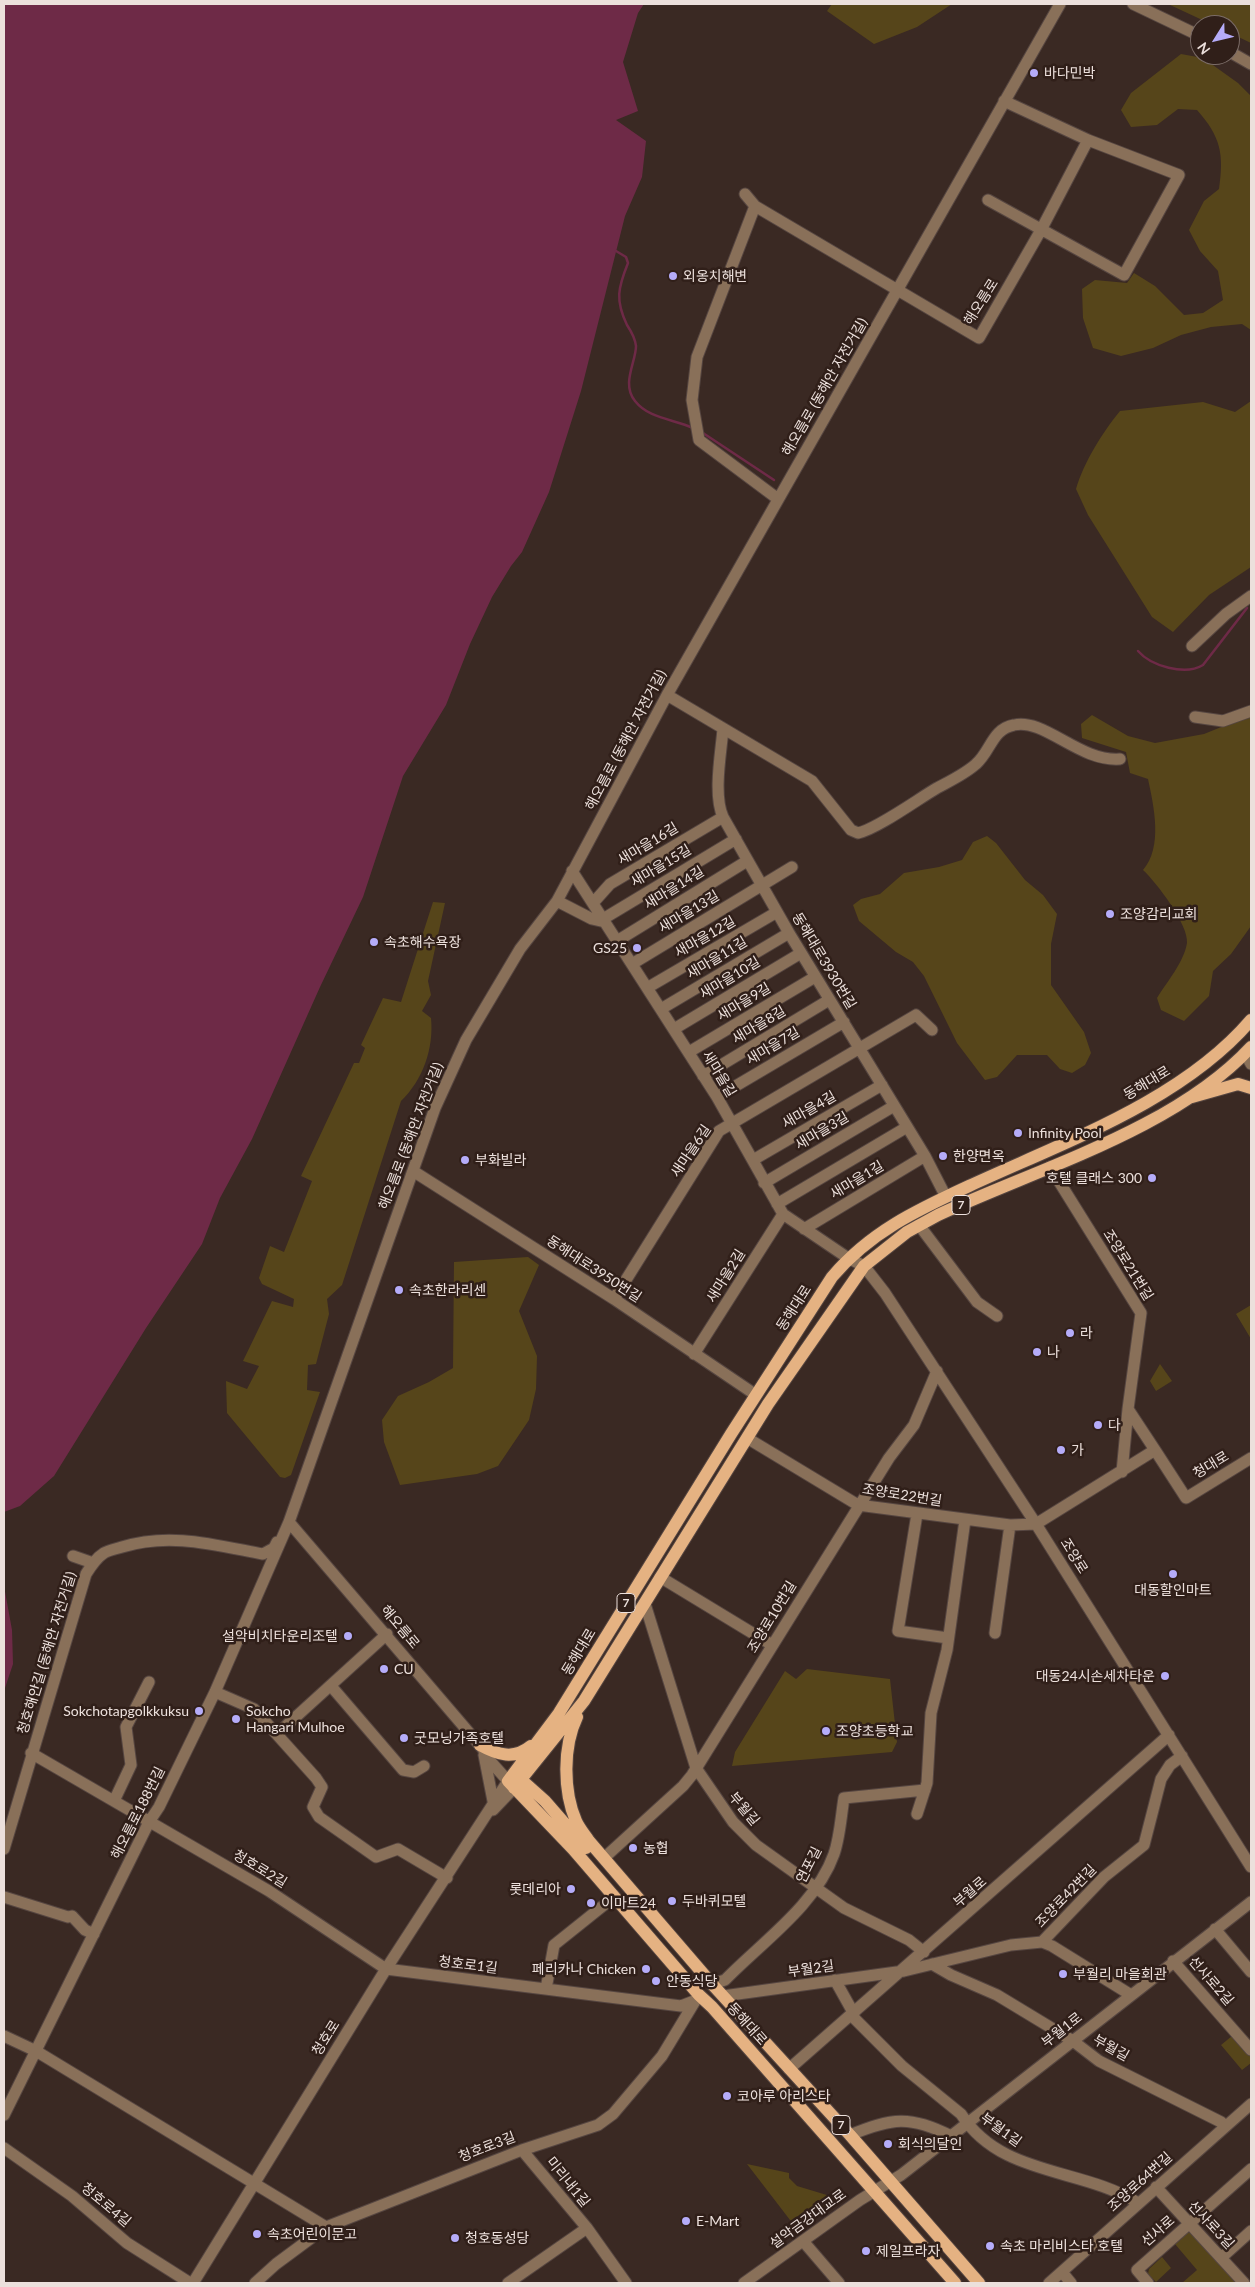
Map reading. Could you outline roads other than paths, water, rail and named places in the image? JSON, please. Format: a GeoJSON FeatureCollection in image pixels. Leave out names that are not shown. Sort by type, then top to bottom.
{"type":"FeatureCollection","features":[{"type":"Feature","properties":{"kind":"main road","name":"동해대로"},"geometry":{"type":"LineString","coordinates":[[514,1781],[559,1713],[756,1395],[832,1277],[848,1258],[894,1222],[1147,1102],[1180,1082],[1250,1025]]}},
{"type":"Feature","properties":{"kind":"main road"},"geometry":{"type":"LineString","coordinates":[[1236,1036],[1249,1054]]}},
{"type":"Feature","properties":{"kind":"main road","name":"동해대로"},"geometry":{"type":"LineString","coordinates":[[978,2283],[850,2135],[712,1984],[604,1858],[577,1822],[570,1802],[568,1761],[570,1732],[584,1701],[768,1404],[864,1266],[907,1232],[952,1208],[1050,1167],[1156,1118],[1190,1097],[1249,1054]]}},
{"type":"Feature","properties":{"kind":"main road"},"geometry":{"type":"LineString","coordinates":[[1190,1097],[1238,1084],[1251,1088]]}},
{"type":"Feature","properties":{"kind":"main road"},"geometry":{"type":"LineString","coordinates":[[734,1430],[747,1438]]}},
{"type":"Feature","properties":{"kind":"main road","name":"동해대로"},"geometry":{"type":"LineString","coordinates":[[514,1781],[584,1701]]}},
{"type":"Feature","properties":{"kind":"main road"},"geometry":{"type":"LineString","coordinates":[[484,1749],[496,1753],[517,1754],[523,1752],[541,1738]]}},
{"type":"Feature","properties":{"kind":"main road","name":"동해대로"},"geometry":{"type":"LineString","coordinates":[[514,1781],[545,1801],[606,1872],[636,1896]]}},
{"type":"Feature","properties":{"kind":"main road","name":"동해대로"},"geometry":{"type":"LineString","coordinates":[[514,1781],[614,1897],[697,1998],[712,2007],[955,2283]]}},
{"type":"Feature","properties":{"kind":"main road"},"geometry":{"type":"LineString","coordinates":[[697,1998],[712,1984]]}},
{"type":"Feature","properties":{"kind":"street","name":"해오름로 (동해안 자전거길)"},"geometry":{"type":"LineString","coordinates":[[289,1522],[435,1108],[466,1040],[520,948],[557,901],[667,695],[1060,4]]}},
{"type":"Feature","properties":{"kind":"street"},"geometry":{"type":"LineString","coordinates":[[1133,4],[1190,31]]}},
{"type":"Feature","properties":{"kind":"street"},"geometry":{"type":"LineString","coordinates":[[1240,58],[1251,64]]}},
{"type":"Feature","properties":{"kind":"street"},"geometry":{"type":"LineString","coordinates":[[988,200],[1124,275],[1179,175],[1088,140],[1004,101]]}},
{"type":"Feature","properties":{"kind":"street"},"geometry":{"type":"LineString","coordinates":[[1041,230],[1088,140]]}},
{"type":"Feature","properties":{"kind":"street"},"geometry":{"type":"LineString","coordinates":[[745,194],[755,206],[898,291]]}},
{"type":"Feature","properties":{"kind":"street"},"geometry":{"type":"LineString","coordinates":[[755,206],[697,357],[692,400],[699,440],[778,499]]}},
{"type":"Feature","properties":{"kind":"street","name":"해오름로"},"geometry":{"type":"LineString","coordinates":[[898,291],[979,338],[1041,230]]}},
{"type":"Feature","properties":{"kind":"street"},"geometry":{"type":"LineString","coordinates":[[1192,646],[1226,614],[1251,596]]}},
{"type":"Feature","properties":{"kind":"street"},"geometry":{"type":"LineString","coordinates":[[667,695],[812,781],[851,830],[858,833],[975,766],[996,735],[1007,726],[1032,725],[1084,753],[1104,759],[1120,759]]}},
{"type":"Feature","properties":{"kind":"street"},"geometry":{"type":"LineString","coordinates":[[1195,717],[1224,721],[1251,710]]}},
{"type":"Feature","properties":{"kind":"street","name":"동해대로3930번길"},"geometry":{"type":"LineString","coordinates":[[723,729],[719,792],[719,806],[723,817],[761,886],[925,1156],[946,1196]]}},
{"type":"Feature","properties":{"kind":"street","name":"새마을16길"},"geometry":{"type":"LineString","coordinates":[[593,903],[610,884],[723,817]]}},
{"type":"Feature","properties":{"kind":"street","name":"새마을15길"},"geometry":{"type":"LineString","coordinates":[[604,920],[736,839]]}},
{"type":"Feature","properties":{"kind":"street","name":"새마을14길"},"geometry":{"type":"LineString","coordinates":[[617,941],[747,861]]}},
{"type":"Feature","properties":{"kind":"street","name":"새마을13길"},"geometry":{"type":"LineString","coordinates":[[632,964],[792,867]]}},
{"type":"Feature","properties":{"kind":"street","name":"새마을길"},"geometry":{"type":"LineString","coordinates":[[572,871],[717,1097],[730,1124],[780,1209],[804,1229],[848,1258],[864,1266]]}},
{"type":"Feature","properties":{"kind":"street"},"geometry":{"type":"LineString","coordinates":[[557,901],[592,919],[604,920]]}},
{"type":"Feature","properties":{"kind":"street","name":"새마을12길"},"geometry":{"type":"LineString","coordinates":[[647,988],[777,912]]}},
{"type":"Feature","properties":{"kind":"street","name":"새마을11길"},"geometry":{"type":"LineString","coordinates":[[661,1009],[789,933]]}},
{"type":"Feature","properties":{"kind":"street","name":"새마을10길"},"geometry":{"type":"LineString","coordinates":[[674,1029],[801,953]]}},
{"type":"Feature","properties":{"kind":"street","name":"새마을9길"},"geometry":{"type":"LineString","coordinates":[[688,1052],[815,977]]}},
{"type":"Feature","properties":{"kind":"street","name":"새마을8길"},"geometry":{"type":"LineString","coordinates":[[703,1076],[829,1000]]}},
{"type":"Feature","properties":{"kind":"street","name":"새마을6길"},"geometry":{"type":"LineString","coordinates":[[614,1299],[719,1131],[916,1015],[932,1030]]}},
{"type":"Feature","properties":{"kind":"street","name":"새마을7길"},"geometry":{"type":"LineString","coordinates":[[717,1097],[844,1022]]}},
{"type":"Feature","properties":{"kind":"street","name":"새마을4길"},"geometry":{"type":"LineString","coordinates":[[752,1160],[882,1085]]}},
{"type":"Feature","properties":{"kind":"street","name":"새마을3길"},"geometry":{"type":"LineString","coordinates":[[764,1183],[894,1106]]}},
{"type":"Feature","properties":{"kind":"street","name":"새마을2길"},"geometry":{"type":"LineString","coordinates":[[694,1354],[780,1209],[907,1127]]}},
{"type":"Feature","properties":{"kind":"street","name":"새마을1길"},"geometry":{"type":"LineString","coordinates":[[804,1229],[925,1156]]}},
{"type":"Feature","properties":{"kind":"street","name":"조양로21번길"},"geometry":{"type":"LineString","coordinates":[[1050,1167],[1141,1313],[1122,1472]]}},
{"type":"Feature","properties":{"kind":"street","name":"동해대로3950번길"},"geometry":{"type":"LineString","coordinates":[[413,1171],[614,1299],[756,1395]]}},
{"type":"Feature","properties":{"kind":"street"},"geometry":{"type":"LineString","coordinates":[[919,1226],[977,1302],[998,1316]]}},
{"type":"Feature","properties":{"kind":"street","name":"조양로"},"geometry":{"type":"LineString","coordinates":[[864,1266],[885,1293],[937,1370],[1251,1867]]}},
{"type":"Feature","properties":{"kind":"street","name":"조양로10번길"},"geometry":{"type":"LineString","coordinates":[[604,1858],[683,1786],[696,1768],[858,1505],[889,1458],[914,1425],[937,1370]]}},
{"type":"Feature","properties":{"kind":"street"},"geometry":{"type":"LineString","coordinates":[[1036,1524],[1155,1450],[1128,1410]]}},
{"type":"Feature","properties":{"kind":"street","name":"조양로22번길"},"geometry":{"type":"LineString","coordinates":[[747,1438],[858,1505],[1010,1525],[1036,1524]]}},
{"type":"Feature","properties":{"kind":"street","name":"청대로"},"geometry":{"type":"LineString","coordinates":[[1155,1450],[1186,1498],[1251,1458]]}},
{"type":"Feature","properties":{"kind":"street"},"geometry":{"type":"LineString","coordinates":[[917,1514],[898,1631],[948,1638]]}},
{"type":"Feature","properties":{"kind":"street"},"geometry":{"type":"LineString","coordinates":[[917,1814],[925,1790],[931,1713],[947,1650],[965,1520]]}},
{"type":"Feature","properties":{"kind":"street","name":"해오름로"},"geometry":{"type":"LineString","coordinates":[[289,1522],[484,1749],[495,1757],[514,1781]]}},
{"type":"Feature","properties":{"kind":"street","name":"청호해안길 (동해안 자전거길)"},"geometry":{"type":"LineString","coordinates":[[4,1849],[31,1753],[86,1574],[93,1563],[103,1553],[130,1545],[164,1539],[200,1542],[263,1554],[274,1548],[289,1522]]}},
{"type":"Feature","properties":{"kind":"street","name":"해오름로188번길"},"geometry":{"type":"LineString","coordinates":[[4,2115],[215,1692],[289,1522]]}},
{"type":"Feature","properties":{"kind":"street"},"geometry":{"type":"LineString","coordinates":[[995,1634],[1010,1525]]}},
{"type":"Feature","properties":{"kind":"street"},"geometry":{"type":"LineString","coordinates":[[73,1556],[93,1563]]}},
{"type":"Feature","properties":{"kind":"street"},"geometry":{"type":"LineString","coordinates":[[660,1577],[772,1645]]}},
{"type":"Feature","properties":{"kind":"street","name":"부월길"},"geometry":{"type":"LineString","coordinates":[[645,1604],[696,1768],[733,1822],[756,1845],[844,1908],[909,1940],[924,1952]]}},
{"type":"Feature","properties":{"kind":"street"},"geometry":{"type":"LineString","coordinates":[[277,1734],[387,1634]]}},
{"type":"Feature","properties":{"kind":"street"},"geometry":{"type":"LineString","coordinates":[[114,1801],[131,1766],[126,1727],[149,1682]]}},
{"type":"Feature","properties":{"kind":"street"},"geometry":{"type":"LineString","coordinates":[[331,1686],[403,1770],[414,1772],[424,1766]]}},
{"type":"Feature","properties":{"kind":"street"},"geometry":{"type":"LineString","coordinates":[[215,1692],[254,1708],[322,1787],[313,1807],[319,1817],[376,1857],[398,1849],[446,1878]]}},
{"type":"Feature","properties":{"kind":"street","name":"부월로"},"geometry":{"type":"LineString","coordinates":[[789,2070],[1017,1871],[1038,1848],[1169,1735]]}},
{"type":"Feature","properties":{"kind":"street"},"geometry":{"type":"LineString","coordinates":[[484,1749],[492,1806]]}},
{"type":"Feature","properties":{"kind":"street","name":"청호로2길"},"geometry":{"type":"LineString","coordinates":[[31,1753],[269,1891],[386,1969]]}},
{"type":"Feature","properties":{"kind":"street","name":"조양로42번길"},"geometry":{"type":"LineString","coordinates":[[904,1970],[1011,1946],[1042,1942],[1104,1877],[1144,1845],[1161,1779],[1170,1765],[1182,1756]]}},
{"type":"Feature","properties":{"kind":"street","name":"청호로"},"geometry":{"type":"LineString","coordinates":[[192,2283],[386,1969],[492,1806],[496,1808],[514,1781]]}},
{"type":"Feature","properties":{"kind":"street","name":"연포길"},"geometry":{"type":"LineString","coordinates":[[712,1984],[725,1980],[792,1916],[817,1889],[834,1853],[844,1798],[925,1790]]}},
{"type":"Feature","properties":{"kind":"street"},"geometry":{"type":"LineString","coordinates":[[4,1897],[68,1917],[72,1916],[85,1930],[94,1934]]}},
{"type":"Feature","properties":{"kind":"street"},"geometry":{"type":"LineString","coordinates":[[546,1989],[554,1946],[614,1897]]}},
{"type":"Feature","properties":{"kind":"street","name":"부월1로"},"geometry":{"type":"LineString","coordinates":[[890,2182],[1074,2041],[1215,1928],[1251,1902]]}},
{"type":"Feature","properties":{"kind":"street"},"geometry":{"type":"LineString","coordinates":[[1215,1928],[1251,1972]]}},
{"type":"Feature","properties":{"kind":"street"},"geometry":{"type":"LineString","coordinates":[[1042,1942],[1052,1946],[1131,1995]]}},
{"type":"Feature","properties":{"kind":"street","name":"선사로2길"},"geometry":{"type":"LineString","coordinates":[[1173,1961],[1249,2044]]}},
{"type":"Feature","properties":{"kind":"street","name":"부월길"},"geometry":{"type":"LineString","coordinates":[[932,1964],[951,1975],[997,1995],[1074,2041],[1099,2061],[1225,2126]]}},
{"type":"Feature","properties":{"kind":"street","name":"청호로1길"},"geometry":{"type":"LineString","coordinates":[[386,1969],[681,2006],[697,1998]]}},
{"type":"Feature","properties":{"kind":"street","name":"부월2길"},"geometry":{"type":"LineString","coordinates":[[723,1996],[904,1970]]}},
{"type":"Feature","properties":{"kind":"street","name":"부월1길"},"geometry":{"type":"LineString","coordinates":[[835,1980],[853,2015],[902,2066],[961,2114],[967,2124],[988,2143],[1021,2163],[1063,2176],[1088,2180],[1138,2203]]}},
{"type":"Feature","properties":{"kind":"street","name":"청호로3길"},"geometry":{"type":"LineString","coordinates":[[255,2283],[276,2264],[326,2227],[522,2150],[598,2125],[613,2114],[662,2056],[697,1998]]}},
{"type":"Feature","properties":{"kind":"street"},"geometry":{"type":"LineString","coordinates":[[4,2036],[36,2051],[326,2227]]}},
{"type":"Feature","properties":{"kind":"street","name":"조양로64번길"},"geometry":{"type":"LineString","coordinates":[[1049,2283],[1251,2104]]}},
{"type":"Feature","properties":{"kind":"street"},"geometry":{"type":"LineString","coordinates":[[850,2135],[878,2124],[898,2120],[925,2125],[951,2136]]}},
{"type":"Feature","properties":{"kind":"street","name":"청호로4길"},"geometry":{"type":"LineString","coordinates":[[4,2148],[72,2196],[127,2243],[192,2283]]}},
{"type":"Feature","properties":{"kind":"street","name":"미리내1길"},"geometry":{"type":"LineString","coordinates":[[508,2283],[587,2228],[522,2150]]}},
{"type":"Feature","properties":{"kind":"street"},"geometry":{"type":"LineString","coordinates":[[1190,2223],[1251,2169]]}},
{"type":"Feature","properties":{"kind":"street","name":"설악금강대교로"},"geometry":{"type":"LineString","coordinates":[[744,2283],[890,2182]]}},
{"type":"Feature","properties":{"kind":"street","name":"선사로3길"},"geometry":{"type":"LineString","coordinates":[[1156,2187],[1244,2283]]}},
{"type":"Feature","properties":{"kind":"street","name":"선사로"},"geometry":{"type":"LineString","coordinates":[[1148,2283],[1137,2270],[1190,2223]]}},
{"type":"Feature","properties":{"kind":"street"},"geometry":{"type":"LineString","coordinates":[[587,2228],[622,2282]]}},
{"type":"Feature","properties":{"kind":"street"},"geometry":{"type":"LineString","coordinates":[[1221,2258],[1251,2231]]}},
{"type":"Feature","properties":{"kind":"street"},"geometry":{"type":"LineString","coordinates":[[803,2241],[839,2283]]}},
{"type":"Feature","properties":{"kind":"street"},"geometry":{"type":"LineString","coordinates":[[1062,2272],[1071,2283]]}},
{"type":"Feature","properties":{"kind":"waterway"},"geometry":{"type":"LineString","coordinates":[[616,251],[626,257],[628,263],[620,287],[619,301],[623,316],[633,335],[636,346],[629,380],[631,394],[635,401],[647,412],[693,428]]}},
{"type":"Feature","properties":{"kind":"waterway"},"geometry":{"type":"LineString","coordinates":[[703,433],[774,480]]}},
{"type":"Feature","properties":{"kind":"waterway"},"geometry":{"type":"LineString","coordinates":[[1138,651],[1151,661],[1169,668],[1187,670],[1196,668],[1203,665],[1247,608]]}},
{"type":"Feature","properties":{"kind":"place","name":"바다민박"},"geometry":{"type":"Point","coordinates":[1034,73]}},
{"type":"Feature","properties":{"kind":"place","name":"외옹치해변"},"geometry":{"type":"Point","coordinates":[673,276]}},
{"type":"Feature","properties":{"kind":"place","name":"조양감리교회"},"geometry":{"type":"Point","coordinates":[1110,914]}},
{"type":"Feature","properties":{"kind":"place","name":"속초해수욕장"},"geometry":{"type":"Point","coordinates":[374,942]}},
{"type":"Feature","properties":{"kind":"place","name":"GS25"},"geometry":{"type":"Point","coordinates":[637,948]}},
{"type":"Feature","properties":{"kind":"place","name":"Infinity Pool"},"geometry":{"type":"Point","coordinates":[1018,1133]}},
{"type":"Feature","properties":{"kind":"place","name":"한양면옥"},"geometry":{"type":"Point","coordinates":[943,1156]}},
{"type":"Feature","properties":{"kind":"place","name":"부화빌라"},"geometry":{"type":"Point","coordinates":[465,1160]}},
{"type":"Feature","properties":{"kind":"place","name":"호텔 클래스 300"},"geometry":{"type":"Point","coordinates":[1152,1178]}},
{"type":"Feature","properties":{"kind":"place","name":"속초한라리센"},"geometry":{"type":"Point","coordinates":[399,1290]}},
{"type":"Feature","properties":{"kind":"place","name":"라"},"geometry":{"type":"Point","coordinates":[1070,1333]}},
{"type":"Feature","properties":{"kind":"place","name":"나"},"geometry":{"type":"Point","coordinates":[1037,1352]}},
{"type":"Feature","properties":{"kind":"place","name":"다"},"geometry":{"type":"Point","coordinates":[1098,1425]}},
{"type":"Feature","properties":{"kind":"place","name":"가"},"geometry":{"type":"Point","coordinates":[1061,1450]}},
{"type":"Feature","properties":{"kind":"place","name":"대동할인마트"},"geometry":{"type":"Point","coordinates":[1173,1574]}},
{"type":"Feature","properties":{"kind":"place","name":"설악비치타운리조텔"},"geometry":{"type":"Point","coordinates":[348,1636]}},
{"type":"Feature","properties":{"kind":"place","name":"CU"},"geometry":{"type":"Point","coordinates":[384,1669]}},
{"type":"Feature","properties":{"kind":"place","name":"대동24시손세차타운"},"geometry":{"type":"Point","coordinates":[1165,1676]}},
{"type":"Feature","properties":{"kind":"place","name":"Sokchotapgolkkuksu"},"geometry":{"type":"Point","coordinates":[199,1711]}},
{"type":"Feature","properties":{"kind":"place","name":"Sokcho Hangari Mulhoe"},"geometry":{"type":"Point","coordinates":[236,1719]}},
{"type":"Feature","properties":{"kind":"place","name":"조양초등학교"},"geometry":{"type":"Point","coordinates":[826,1731]}},
{"type":"Feature","properties":{"kind":"place","name":"굿모닝가족호텔"},"geometry":{"type":"Point","coordinates":[404,1738]}},
{"type":"Feature","properties":{"kind":"place","name":"농협"},"geometry":{"type":"Point","coordinates":[633,1848]}},
{"type":"Feature","properties":{"kind":"place","name":"롯데리아"},"geometry":{"type":"Point","coordinates":[571,1889]}},
{"type":"Feature","properties":{"kind":"place","name":"두바퀴모텔"},"geometry":{"type":"Point","coordinates":[672,1901]}},
{"type":"Feature","properties":{"kind":"place","name":"이마트24"},"geometry":{"type":"Point","coordinates":[591,1903]}},
{"type":"Feature","properties":{"kind":"place","name":"페리카나 Chicken"},"geometry":{"type":"Point","coordinates":[646,1969]}},
{"type":"Feature","properties":{"kind":"place","name":"부월리 마을회관"},"geometry":{"type":"Point","coordinates":[1063,1974]}},
{"type":"Feature","properties":{"kind":"place","name":"안동식당"},"geometry":{"type":"Point","coordinates":[656,1981]}},
{"type":"Feature","properties":{"kind":"place","name":"코아루 아리스타"},"geometry":{"type":"Point","coordinates":[727,2096]}},
{"type":"Feature","properties":{"kind":"place","name":"회식의달인"},"geometry":{"type":"Point","coordinates":[888,2144]}},
{"type":"Feature","properties":{"kind":"place","name":"E-Mart"},"geometry":{"type":"Point","coordinates":[686,2221]}},
{"type":"Feature","properties":{"kind":"place","name":"속초어린이문고"},"geometry":{"type":"Point","coordinates":[257,2234]}},
{"type":"Feature","properties":{"kind":"place","name":"청호동성당"},"geometry":{"type":"Point","coordinates":[455,2238]}},
{"type":"Feature","properties":{"kind":"place","name":"속초 마리비스타 호텔"},"geometry":{"type":"Point","coordinates":[990,2246]}},
{"type":"Feature","properties":{"kind":"place","name":"제일프라자"},"geometry":{"type":"Point","coordinates":[866,2251]}}]}
